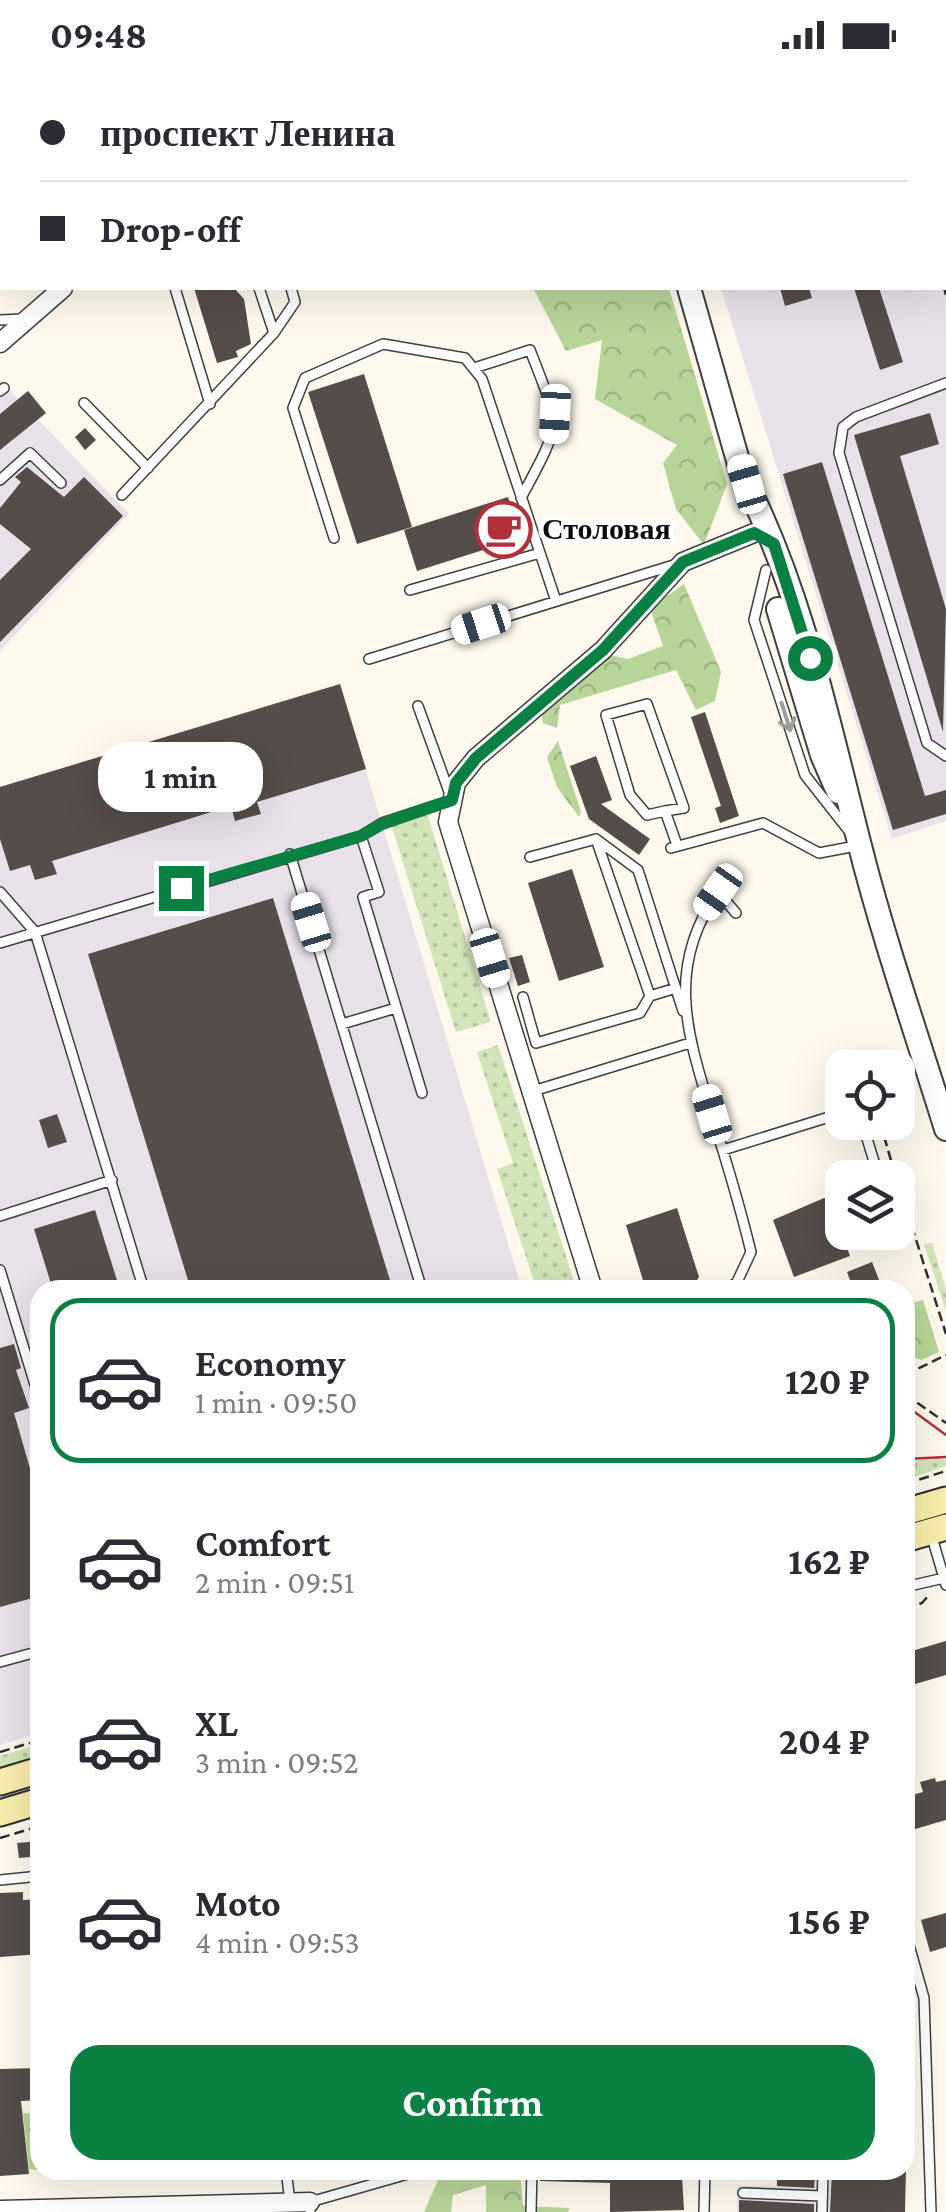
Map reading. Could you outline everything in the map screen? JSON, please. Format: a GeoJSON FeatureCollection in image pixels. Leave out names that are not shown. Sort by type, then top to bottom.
{"type":"FeatureCollection","features":[{"type":"Feature","properties":{"kind":"main road"},"geometry":{"type":"LineString","coordinates":[[915,1509],[946,1500]]}},
{"type":"Feature","properties":{"kind":"main road"},"geometry":{"type":"LineString","coordinates":[[0,1782],[30,1773]]}},
{"type":"Feature","properties":{"kind":"main road"},"geometry":{"type":"LineString","coordinates":[[0,1813],[30,1804]]}},
{"type":"Feature","properties":{"kind":"street"},"geometry":{"type":"LineString","coordinates":[[0,343],[60,290]]}},
{"type":"Feature","properties":{"kind":"street"},"geometry":{"type":"LineString","coordinates":[[691,290],[764,538],[772,585]]}},
{"type":"Feature","properties":{"kind":"street"},"geometry":{"type":"LineString","coordinates":[[590,1280],[448,822],[452,800],[456,783],[476,758],[603,650],[683,562],[764,538]]}},
{"type":"Feature","properties":{"kind":"street"},"geometry":{"type":"LineString","coordinates":[[764,538],[772,585],[831,754],[946,1129]]}},
{"type":"Feature","properties":{"kind":"street"},"geometry":{"type":"LineString","coordinates":[[0,2210],[290,2202],[310,2207]]}},
{"type":"Feature","properties":{"kind":"lane"},"geometry":{"type":"LineString","coordinates":[[176,290],[210,404]]}},
{"type":"Feature","properties":{"kind":"lane"},"geometry":{"type":"LineString","coordinates":[[260,290],[274,333]]}},
{"type":"Feature","properties":{"kind":"lane"},"geometry":{"type":"LineString","coordinates":[[122,495],[274,333],[295,302],[292,290]]}},
{"type":"Feature","properties":{"kind":"lane"},"geometry":{"type":"LineString","coordinates":[[0,320],[28,318]]}},
{"type":"Feature","properties":{"kind":"lane"},"geometry":{"type":"LineString","coordinates":[[334,538],[292,408],[305,378],[383,344],[465,358],[482,379],[556,601]]}},
{"type":"Feature","properties":{"kind":"lane"},"geometry":{"type":"LineString","coordinates":[[474,368],[530,350],[555,414],[554,436],[522,498]]}},
{"type":"Feature","properties":{"kind":"lane"},"geometry":{"type":"LineString","coordinates":[[946,383],[856,417],[843,427],[839,453],[927,743],[946,756]]}},
{"type":"Feature","properties":{"kind":"lane"},"geometry":{"type":"LineString","coordinates":[[84,403],[148,468]]}},
{"type":"Feature","properties":{"kind":"lane"},"geometry":{"type":"LineString","coordinates":[[0,480],[30,453],[62,483]]}},
{"type":"Feature","properties":{"kind":"lane"},"geometry":{"type":"LineString","coordinates":[[410,590],[540,553]]}},
{"type":"Feature","properties":{"kind":"lane"},"geometry":{"type":"LineString","coordinates":[[370,659],[683,562]]}},
{"type":"Feature","properties":{"kind":"lane"},"geometry":{"type":"LineString","coordinates":[[665,811],[674,846],[762,823],[819,853],[860,845],[805,775],[754,620],[772,585]]}},
{"type":"Feature","properties":{"kind":"lane"},"geometry":{"type":"LineString","coordinates":[[647,704],[684,808],[665,811],[648,815],[630,795],[606,714],[647,704]]}},
{"type":"Feature","properties":{"kind":"lane"},"geometry":{"type":"LineString","coordinates":[[0,944],[290,854],[361,836],[382,824],[452,800],[418,706]]}},
{"type":"Feature","properties":{"kind":"lane"},"geometry":{"type":"LineString","coordinates":[[361,836],[379,892],[364,897],[422,1093]]}},
{"type":"Feature","properties":{"kind":"lane"},"geometry":{"type":"LineString","coordinates":[[530,857],[596,839]]}},
{"type":"Feature","properties":{"kind":"lane"},"geometry":{"type":"LineString","coordinates":[[596,839],[638,870],[687,1023]]}},
{"type":"Feature","properties":{"kind":"lane"},"geometry":{"type":"LineString","coordinates":[[596,839],[650,996]]}},
{"type":"Feature","properties":{"kind":"lane"},"geometry":{"type":"LineString","coordinates":[[290,854],[419,1280]]}},
{"type":"Feature","properties":{"kind":"lane"},"geometry":{"type":"LineString","coordinates":[[0,892],[35,932],[141,1280]]}},
{"type":"Feature","properties":{"kind":"lane"},"geometry":{"type":"LineString","coordinates":[[736,913],[718,892],[692,936],[685,985],[690,1043],[751,1252],[738,1280]]}},
{"type":"Feature","properties":{"kind":"lane"},"geometry":{"type":"LineString","coordinates":[[523,997],[536,1043],[640,1012],[650,996],[676,988]]}},
{"type":"Feature","properties":{"kind":"lane"},"geometry":{"type":"LineString","coordinates":[[342,1024],[396,1008]]}},
{"type":"Feature","properties":{"kind":"lane"},"geometry":{"type":"LineString","coordinates":[[530,1092],[690,1043]]}},
{"type":"Feature","properties":{"kind":"lane"},"geometry":{"type":"LineString","coordinates":[[723,1150],[825,1118]]}},
{"type":"Feature","properties":{"kind":"lane"},"geometry":{"type":"LineString","coordinates":[[0,1216],[112,1180]]}},
{"type":"Feature","properties":{"kind":"lane"},"geometry":{"type":"LineString","coordinates":[[0,1270],[30,1368]]}},
{"type":"Feature","properties":{"kind":"lane"},"geometry":{"type":"LineString","coordinates":[[915,1586],[945,1581],[927,1533]]}},
{"type":"Feature","properties":{"kind":"lane"},"geometry":{"type":"LineString","coordinates":[[0,1662],[30,1653]]}},
{"type":"Feature","properties":{"kind":"lane"},"geometry":{"type":"LineString","coordinates":[[0,1880],[30,1877]]}},
{"type":"Feature","properties":{"kind":"lane"},"geometry":{"type":"LineString","coordinates":[[915,1966],[924,1998],[932,2128],[931,2212]]}},
{"type":"Feature","properties":{"kind":"lane"},"geometry":{"type":"LineString","coordinates":[[932,2128],[946,2128]]}},
{"type":"Feature","properties":{"kind":"lane"},"geometry":{"type":"LineString","coordinates":[[287,2180],[290,2202]]}},
{"type":"Feature","properties":{"kind":"lane"},"geometry":{"type":"LineString","coordinates":[[310,2207],[392,2180]]}},
{"type":"Feature","properties":{"kind":"lane"},"geometry":{"type":"LineString","coordinates":[[531,2212],[532,2180]]}},
{"type":"Feature","properties":{"kind":"lane"},"geometry":{"type":"LineString","coordinates":[[704,2212],[705,2180]]}},
{"type":"Feature","properties":{"kind":"lane"},"geometry":{"type":"LineString","coordinates":[[822,2180],[822,2212]]}},
{"type":"Feature","properties":{"kind":"lane"},"geometry":{"type":"LineString","coordinates":[[743,2193],[822,2196]]}},
{"type":"Feature","properties":{"kind":"path"},"geometry":{"type":"LineString","coordinates":[[915,1237],[946,1334]]}},
{"type":"Feature","properties":{"kind":"path"},"geometry":{"type":"LineString","coordinates":[[915,1369],[946,1355]]}},
{"type":"Feature","properties":{"kind":"path"},"geometry":{"type":"LineString","coordinates":[[915,1401],[946,1422]]}},
{"type":"Feature","properties":{"kind":"path"},"geometry":{"type":"LineString","coordinates":[[915,1481],[946,1471]]}},
{"type":"Feature","properties":{"kind":"path"},"geometry":{"type":"LineString","coordinates":[[915,1605],[929,1595]]}},
{"type":"Feature","properties":{"kind":"path"},"geometry":{"type":"LineString","coordinates":[[0,1752],[30,1743]]}},
{"type":"Feature","properties":{"kind":"path"},"geometry":{"type":"LineString","coordinates":[[0,1838],[30,1829]]}},
{"type":"Feature","properties":{"kind":"shaded area"},"geometry":{"type":"Polygon","coordinates":[[[722,290],[946,290],[946,821],[892,839],[722,290]]]}},
{"type":"Feature","properties":{"kind":"shaded area"},"geometry":{"type":"Polygon","coordinates":[[[0,380],[129,514],[0,651],[0,380]]]}},
{"type":"Feature","properties":{"kind":"shaded area"},"geometry":{"type":"Polygon","coordinates":[[[340,684],[519,1280],[30,1280],[30,1736],[0,1745],[0,787],[340,684]]]}},
{"type":"Feature","properties":{"kind":"shaded area"},"geometry":{"type":"Polygon","coordinates":[[[776,2180],[832,2180],[831,2212],[737,2212],[738,2186],[776,2186],[776,2180]]]}},
{"type":"Feature","properties":{"kind":"green space"},"geometry":{"type":"Polygon","coordinates":[[[534,290],[670,290],[727,484],[704,545],[676,509],[663,463],[677,445],[595,399],[602,340],[566,351],[534,290]]]}},
{"type":"Feature","properties":{"kind":"green space"},"geometry":{"type":"Polygon","coordinates":[[[684,584],[721,672],[715,701],[696,710],[676,670],[560,705],[557,728],[543,723],[541,707],[582,682],[580,676],[610,655],[628,659],[663,646],[650,608],[684,584]]]}},
{"type":"Feature","properties":{"kind":"green space"},"geometry":{"type":"Polygon","coordinates":[[[558,741],[581,812],[579,817],[557,787],[547,757],[558,741]]]}},
{"type":"Feature","properties":{"kind":"green space"},"geometry":{"type":"Polygon","coordinates":[[[427,813],[491,1022],[456,1032],[391,824],[427,813]]]}},
{"type":"Feature","properties":{"kind":"green space"},"geometry":{"type":"Polygon","coordinates":[[[498,1045],[574,1280],[534,1280],[497,1169],[513,1163],[477,1052],[498,1045]]]}},
{"type":"Feature","properties":{"kind":"green space"},"geometry":{"type":"Polygon","coordinates":[[[932,1243],[946,1289],[946,1312],[924,1244],[932,1243]]]}},
{"type":"Feature","properties":{"kind":"green space"},"geometry":{"type":"Polygon","coordinates":[[[923,1300],[939,1352],[921,1360],[915,1358],[915,1302],[923,1300]]]}},
{"type":"Feature","properties":{"kind":"green space"},"geometry":{"type":"Polygon","coordinates":[[[933,1457],[946,1460],[946,1466],[915,1477],[915,1461],[933,1457]]]}},
{"type":"Feature","properties":{"kind":"green space"},"geometry":{"type":"Polygon","coordinates":[[[30,1747],[30,1759],[0,1768],[0,1756],[30,1747]]]}},
{"type":"Feature","properties":{"kind":"green space"},"geometry":{"type":"Polygon","coordinates":[[[23,2113],[30,2114],[30,2169],[29,2169],[23,2113]]]}},
{"type":"Feature","properties":{"kind":"green space"},"geometry":{"type":"Polygon","coordinates":[[[438,2180],[521,2180],[523,2206],[569,2208],[568,2212],[486,2212],[486,2185],[453,2195],[451,2212],[424,2212],[438,2180]]]}},
{"type":"Feature","properties":{"kind":"building"},"geometry":{"type":"Polygon","coordinates":[[[195,290],[236,290],[244,299],[251,344],[236,351],[238,357],[217,363],[195,290]]]}},
{"type":"Feature","properties":{"kind":"building"},"geometry":{"type":"Polygon","coordinates":[[[781,290],[810,290],[812,298],[785,306],[781,290]]]}},
{"type":"Feature","properties":{"kind":"building"},"geometry":{"type":"Polygon","coordinates":[[[855,290],[880,290],[903,362],[880,370],[855,290]]]}},
{"type":"Feature","properties":{"kind":"building"},"geometry":{"type":"Polygon","coordinates":[[[364,374],[412,527],[357,544],[308,392],[364,374]]]}},
{"type":"Feature","properties":{"kind":"building"},"geometry":{"type":"Polygon","coordinates":[[[28,391],[46,413],[0,450],[0,414],[28,391]]]}},
{"type":"Feature","properties":{"kind":"building"},"geometry":{"type":"Polygon","coordinates":[[[930,413],[939,444],[900,456],[946,609],[943,732],[854,435],[930,413]]]}},
{"type":"Feature","properties":{"kind":"building"},"geometry":{"type":"Polygon","coordinates":[[[85,428],[96,440],[85,450],[75,437],[85,428]]]}},
{"type":"Feature","properties":{"kind":"building"},"geometry":{"type":"Polygon","coordinates":[[[822,462],[925,796],[946,790],[946,814],[893,830],[783,474],[822,462]]]}},
{"type":"Feature","properties":{"kind":"building"},"geometry":{"type":"Polygon","coordinates":[[[27,467],[64,497],[84,477],[123,516],[0,642],[0,580],[31,549],[0,524],[0,508],[21,482],[15,477],[27,467]]]}},
{"type":"Feature","properties":{"kind":"building"},"geometry":{"type":"Polygon","coordinates":[[[508,497],[521,538],[417,571],[404,530],[508,497]]]}},
{"type":"Feature","properties":{"kind":"building"},"geometry":{"type":"Polygon","coordinates":[[[340,684],[366,769],[257,802],[261,814],[235,821],[231,806],[52,861],[57,874],[35,880],[30,865],[10,871],[0,839],[0,787],[340,684]]]}},
{"type":"Feature","properties":{"kind":"building"},"geometry":{"type":"Polygon","coordinates":[[[705,712],[739,816],[720,823],[715,808],[721,806],[691,717],[705,712]]]}},
{"type":"Feature","properties":{"kind":"building"},"geometry":{"type":"Polygon","coordinates":[[[596,756],[612,800],[601,804],[650,839],[639,855],[589,819],[570,766],[596,756]]]}},
{"type":"Feature","properties":{"kind":"building"},"geometry":{"type":"Polygon","coordinates":[[[572,869],[604,967],[559,981],[528,883],[572,869]]]}},
{"type":"Feature","properties":{"kind":"building"},"geometry":{"type":"Polygon","coordinates":[[[273,898],[390,1280],[188,1280],[88,954],[273,898]]]}},
{"type":"Feature","properties":{"kind":"building"},"geometry":{"type":"Polygon","coordinates":[[[522,955],[530,982],[518,986],[509,958],[522,955]]]}},
{"type":"Feature","properties":{"kind":"building"},"geometry":{"type":"Polygon","coordinates":[[[57,1114],[67,1142],[48,1148],[39,1120],[57,1114]]]}},
{"type":"Feature","properties":{"kind":"building"},"geometry":{"type":"Polygon","coordinates":[[[825,1198],[825,1250],[848,1250],[850,1256],[794,1277],[773,1220],[825,1198]]]}},
{"type":"Feature","properties":{"kind":"building"},"geometry":{"type":"Polygon","coordinates":[[[677,1208],[697,1280],[643,1280],[626,1225],[677,1208]]]}},
{"type":"Feature","properties":{"kind":"building"},"geometry":{"type":"Polygon","coordinates":[[[95,1210],[117,1280],[50,1280],[34,1229],[95,1210]]]}},
{"type":"Feature","properties":{"kind":"building"},"geometry":{"type":"Polygon","coordinates":[[[872,1262],[879,1280],[850,1280],[847,1272],[872,1262]]]}},
{"type":"Feature","properties":{"kind":"building"},"geometry":{"type":"Polygon","coordinates":[[[14,1344],[21,1368],[16,1370],[29,1408],[14,1413],[30,1468],[30,1599],[0,1607],[0,1348],[14,1344]]]}},
{"type":"Feature","properties":{"kind":"building"},"geometry":{"type":"Polygon","coordinates":[[[946,1641],[946,1675],[915,1684],[915,1650],[946,1641]]]}},
{"type":"Feature","properties":{"kind":"building"},"geometry":{"type":"Polygon","coordinates":[[[946,1780],[946,1820],[915,1829],[915,1794],[923,1792],[920,1782],[946,1780]]]}},
{"type":"Feature","properties":{"kind":"building"},"geometry":{"type":"Polygon","coordinates":[[[30,1842],[30,1857],[19,1858],[17,1843],[30,1842]]]}},
{"type":"Feature","properties":{"kind":"building"},"geometry":{"type":"Polygon","coordinates":[[[23,1892],[23,1900],[30,1900],[30,1955],[0,1957],[0,1893],[23,1892]]]}},
{"type":"Feature","properties":{"kind":"building"},"geometry":{"type":"Polygon","coordinates":[[[946,1913],[946,1947],[930,1952],[921,1920],[946,1913]]]}},
{"type":"Feature","properties":{"kind":"building"},"geometry":{"type":"Polygon","coordinates":[[[30,2068],[30,2101],[21,2101],[29,2174],[0,2176],[0,2069],[30,2068]]]}},
{"type":"Feature","properties":{"kind":"building"},"geometry":{"type":"Polygon","coordinates":[[[682,2180],[684,2210],[610,2212],[610,2183],[540,2181],[682,2180]]]}},
{"type":"Feature","properties":{"kind":"building"},"geometry":{"type":"Polygon","coordinates":[[[777,2180],[815,2180],[814,2188],[777,2186],[777,2180]]]}},
{"type":"Feature","properties":{"kind":"building"},"geometry":{"type":"Polygon","coordinates":[[[832,2180],[906,2180],[905,2212],[830,2212],[832,2180]]]}},
{"type":"Feature","properties":{"kind":"building"},"geometry":{"type":"Polygon","coordinates":[[[739,2200],[814,2204],[814,2212],[739,2212],[739,2200]]]}},
{"type":"Feature","properties":{"kind":"tram line"},"geometry":{"type":"LineString","coordinates":[[915,1412],[946,1435]]}},
{"type":"Feature","properties":{"kind":"tram line"},"geometry":{"type":"LineString","coordinates":[[915,1459],[946,1457]]}},
{"type":"Feature","properties":{"kind":"place","name":"Столовая"},"geometry":{"type":"Point","coordinates":[503,529]}},
{"type":"Feature","properties":{"kind":"route"},"geometry":{"type":"LineString","coordinates":[[181,888],[361,836],[382,824],[452,800],[456,783],[476,758],[603,650],[683,562],[754,533],[767,536],[774,544],[810,658]]}}]}
